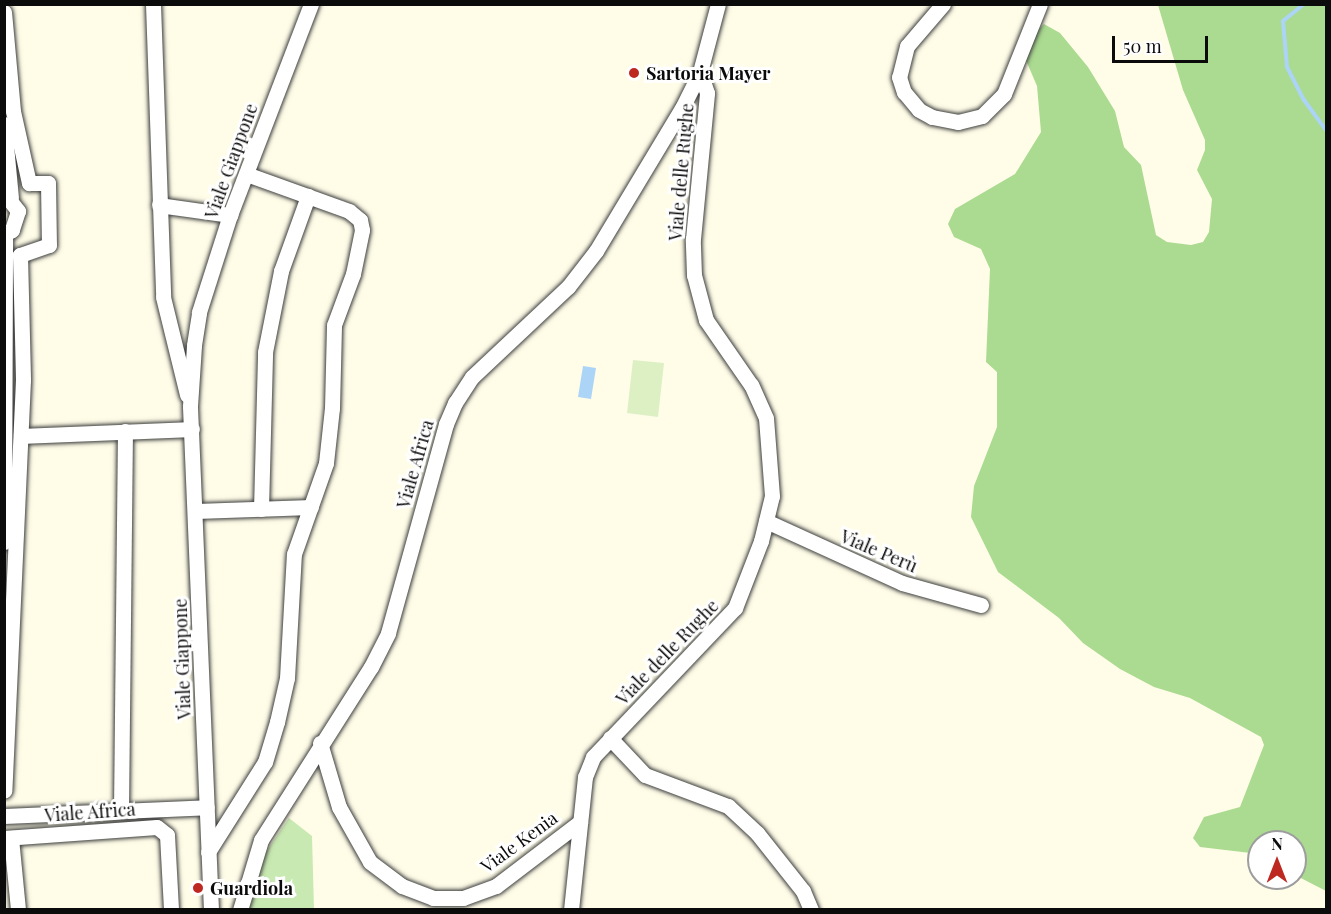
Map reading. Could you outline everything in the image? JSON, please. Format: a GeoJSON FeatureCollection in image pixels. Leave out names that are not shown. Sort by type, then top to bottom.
{"type":"FeatureCollection","features":[{"type":"Feature","properties":{"kind":"street","name":"Viale Giappone"},"geometry":{"type":"LineString","coordinates":[[153,4],[159,205],[166,315],[190,406],[192,429],[211,909]]}},
{"type":"Feature","properties":{"kind":"street","name":"Viale Giappone"},"geometry":{"type":"LineString","coordinates":[[190,406],[200,312],[230,215],[311,4]]}},
{"type":"Feature","properties":{"kind":"street","name":"Viale delle Rughe"},"geometry":{"type":"LineString","coordinates":[[572,909],[585,777],[593,757],[719,629],[735,608],[766,521],[772,496],[773,467],[766,418],[751,385],[706,320],[694,276],[693,239],[707,93],[700,72],[718,4]]}},
{"type":"Feature","properties":{"kind":"street"},"geometry":{"type":"LineString","coordinates":[[943,4],[907,46],[900,64],[900,83],[906,96],[922,112],[958,122],[982,116],[1004,94],[1040,4]]}},
{"type":"Feature","properties":{"kind":"street"},"geometry":{"type":"LineString","coordinates":[[4,12],[13,111],[29,183],[48,183],[49,245],[20,255],[21,436],[4,791]]}},
{"type":"Feature","properties":{"kind":"street","name":"Viale Africa"},"geometry":{"type":"LineString","coordinates":[[240,909],[261,840],[320,743],[371,667],[388,633],[446,424],[455,403],[472,376],[568,287],[596,251],[700,72]]}},
{"type":"Feature","properties":{"kind":"street"},"geometry":{"type":"LineString","coordinates":[[4,124],[8,195],[17,218],[12,230],[5,234],[4,542]]}},
{"type":"Feature","properties":{"kind":"street"},"geometry":{"type":"LineString","coordinates":[[208,852],[265,762],[277,722],[287,678],[294,554],[329,447],[334,326],[353,274],[362,226],[353,213],[246,174]]}},
{"type":"Feature","properties":{"kind":"street"},"geometry":{"type":"LineString","coordinates":[[261,509],[265,352],[281,271],[308,196]]}},
{"type":"Feature","properties":{"kind":"street"},"geometry":{"type":"LineString","coordinates":[[159,205],[230,215]]}},
{"type":"Feature","properties":{"kind":"street"},"geometry":{"type":"LineString","coordinates":[[21,436],[192,429]]}},
{"type":"Feature","properties":{"kind":"street"},"geometry":{"type":"LineString","coordinates":[[120,811],[125,431]]}},
{"type":"Feature","properties":{"kind":"street"},"geometry":{"type":"LineString","coordinates":[[196,512],[311,507]]}},
{"type":"Feature","properties":{"kind":"street","name":"Viale Perù"},"geometry":{"type":"LineString","coordinates":[[766,521],[902,583],[981,605]]}},
{"type":"Feature","properties":{"kind":"street"},"geometry":{"type":"LineString","coordinates":[[610,738],[645,774],[728,806],[764,842],[803,891],[811,909]]}},
{"type":"Feature","properties":{"kind":"street","name":"Viale Kenia"},"geometry":{"type":"LineString","coordinates":[[320,743],[339,807],[370,862],[402,886],[433,898],[463,898],[496,886],[580,822]]}},
{"type":"Feature","properties":{"kind":"street"},"geometry":{"type":"LineString","coordinates":[[4,816],[207,807]]}},
{"type":"Feature","properties":{"kind":"street","name":"Viale Africa"},"geometry":{"type":"LineString","coordinates":[[18,909],[8,838],[157,827],[167,835],[171,909]]}},
{"type":"Feature","properties":{"kind":"green space"},"geometry":{"type":"Polygon","coordinates":[[[1158,5],[1326,5],[1326,891],[1307,881],[1307,830],[1247,830],[1247,853],[1200,847],[1193,838],[1204,817],[1240,807],[1264,745],[1261,737],[1190,698],[1154,687],[1120,669],[1083,643],[1059,618],[998,572],[971,517],[974,486],[997,427],[997,372],[986,362],[990,269],[981,249],[954,237],[948,224],[955,209],[1015,174],[1041,132],[1037,86],[1025,58],[1032,36],[1044,24],[1060,33],[1088,67],[1115,111],[1124,147],[1141,165],[1156,235],[1167,242],[1191,245],[1203,242],[1209,232],[1212,199],[1197,170],[1205,150],[1205,140],[1183,90],[1158,5]]]}},
{"type":"Feature","properties":{"kind":"green space"},"geometry":{"type":"Polygon","coordinates":[[[633,360],[664,363],[658,417],[627,413],[633,360]]]}},
{"type":"Feature","properties":{"kind":"green space"},"geometry":{"type":"Polygon","coordinates":[[[289,818],[312,836],[314,909],[249,910],[262,858],[289,818]]]}},
{"type":"Feature","properties":{"kind":"water"},"geometry":{"type":"Polygon","coordinates":[[[583,366],[596,368],[591,399],[578,397],[583,366]]]}},
{"type":"Feature","properties":{"kind":"waterway"},"geometry":{"type":"LineString","coordinates":[[1304,4],[1283,21],[1287,67],[1304,100],[1326,130]]}},
{"type":"Feature","properties":{"kind":"place","name":"Sartoria Mayer"},"geometry":{"type":"Point","coordinates":[634,73]}},
{"type":"Feature","properties":{"kind":"place","name":"Guardiola"},"geometry":{"type":"Point","coordinates":[198,888]}}]}
